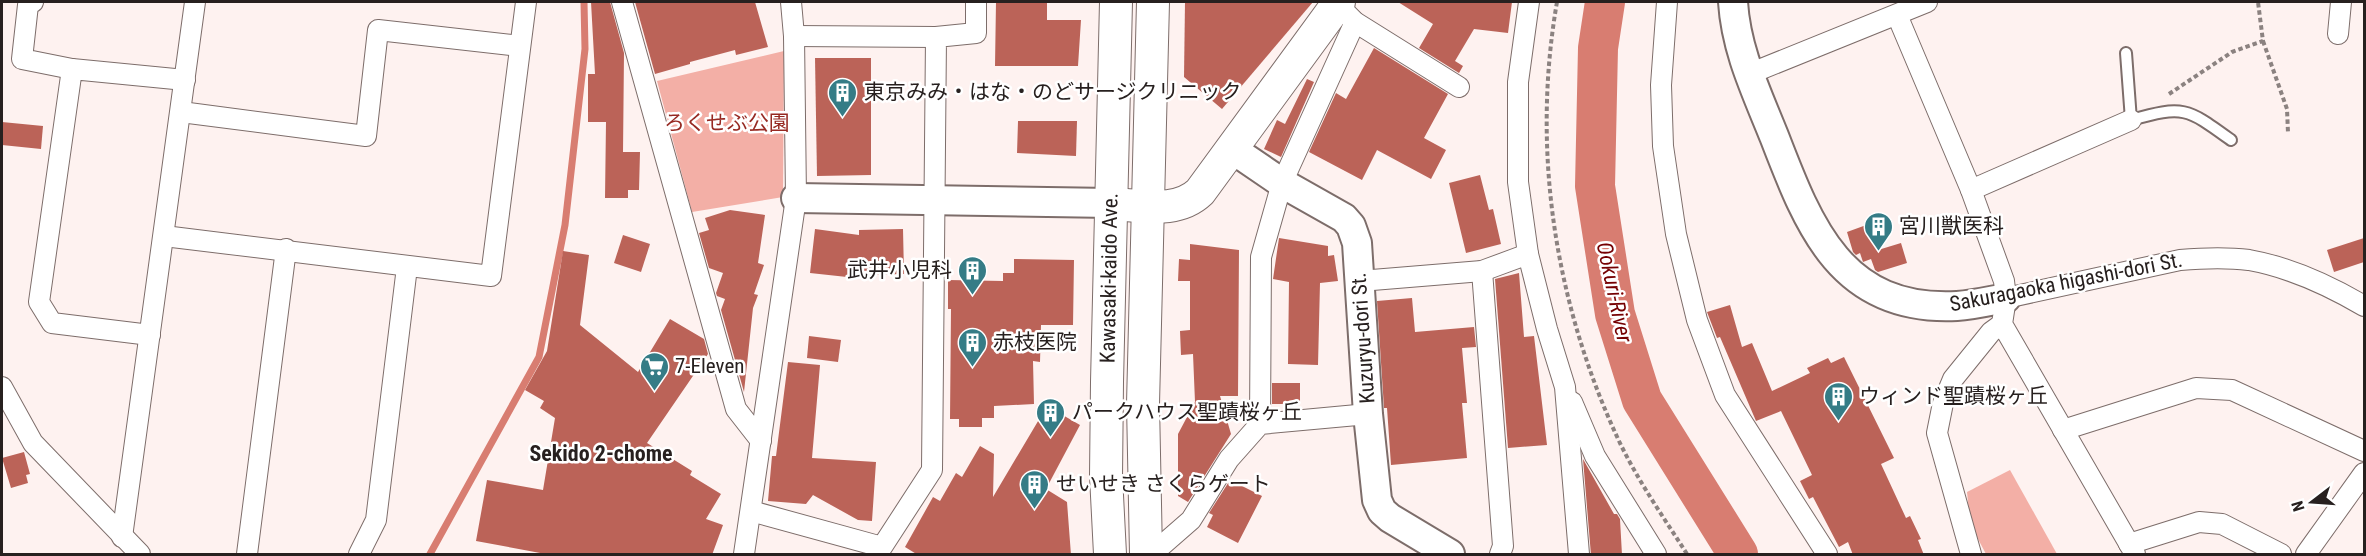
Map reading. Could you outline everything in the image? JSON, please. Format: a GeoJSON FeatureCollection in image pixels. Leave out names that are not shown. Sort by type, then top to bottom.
{"type":"FeatureCollection","features":[{"type":"Feature","properties":{"kind":"main road","name":"Kawasaki-kaido Ave."},"geometry":{"type":"LineString","coordinates":[[1110,555],[1106,476],[1106,406],[1116,2]]}},
{"type":"Feature","properties":{"kind":"main road","name":"Kawasaki-kaido Ave."},"geometry":{"type":"LineString","coordinates":[[1146,555],[1143,446],[1153,2]]}},
{"type":"Feature","properties":{"kind":"main road"},"geometry":{"type":"LineString","coordinates":[[1111,203],[1177,206],[1194,198],[1344,9]]}},
{"type":"Feature","properties":{"kind":"street"},"geometry":{"type":"LineString","coordinates":[[33,2],[28,5],[22,59],[72,69],[185,80]]}},
{"type":"Feature","properties":{"kind":"street"},"geometry":{"type":"LineString","coordinates":[[122,537],[165,236],[195,2]]}},
{"type":"Feature","properties":{"kind":"street"},"geometry":{"type":"LineString","coordinates":[[165,236],[286,249],[407,267],[491,276],[526,2]]}},
{"type":"Feature","properties":{"kind":"street"},"geometry":{"type":"LineString","coordinates":[[622,2],[736,409],[761,441]]}},
{"type":"Feature","properties":{"kind":"street"},"geometry":{"type":"LineString","coordinates":[[744,555],[796,198],[794,36],[790,2]]}},
{"type":"Feature","properties":{"kind":"street"},"geometry":{"type":"LineString","coordinates":[[794,36],[936,37],[976,33],[976,2]]}},
{"type":"Feature","properties":{"kind":"street"},"geometry":{"type":"LineString","coordinates":[[1529,2],[1518,82],[1518,182],[1528,254],[1565,387],[1595,456],[1656,555]]}},
{"type":"Feature","properties":{"kind":"street"},"geometry":{"type":"LineString","coordinates":[[1667,2],[1660,85],[1663,146],[1676,234],[1697,320],[1725,395],[1827,555]]}},
{"type":"Feature","properties":{"kind":"street","name":"Sakuragaoka higashi-dori St."},"geometry":{"type":"LineString","coordinates":[[1733,2],[1737,40],[1807,216],[1830,253],[1853,276],[1878,292],[1924,306],[1958,306],[2004,311],[2180,260],[2208,258],[2248,260],[2278,267],[2359,298]]}},
{"type":"Feature","properties":{"kind":"street"},"geometry":{"type":"LineString","coordinates":[[1749,74],[1927,2]]}},
{"type":"Feature","properties":{"kind":"street"},"geometry":{"type":"LineString","coordinates":[[2338,34],[2341,2]]}},
{"type":"Feature","properties":{"kind":"street"},"geometry":{"type":"LineString","coordinates":[[1152,555],[1191,520],[1229,459],[1260,424],[1262,257],[1282,183],[1344,9],[1459,87]]}},
{"type":"Feature","properties":{"kind":"street"},"geometry":{"type":"LineString","coordinates":[[1897,15],[1971,190],[2004,281],[2004,311],[2063,430],[2132,549],[2199,522],[2222,524],[2281,555]]}},
{"type":"Feature","properties":{"kind":"street"},"geometry":{"type":"LineString","coordinates":[[180,118],[366,136],[378,30],[520,46]]}},
{"type":"Feature","properties":{"kind":"street"},"geometry":{"type":"LineString","coordinates":[[751,511],[882,547],[932,470],[936,37]]}},
{"type":"Feature","properties":{"kind":"street"},"geometry":{"type":"LineString","coordinates":[[72,69],[39,302],[52,323],[150,335]]}},
{"type":"Feature","properties":{"kind":"street"},"geometry":{"type":"LineString","coordinates":[[1971,190],[2131,120]]}},
{"type":"Feature","properties":{"kind":"street","name":"Kuzuryu-dori St."},"geometry":{"type":"LineString","coordinates":[[1232,149],[1282,183],[1337,214],[1351,226],[1357,243],[1375,492],[1382,511],[1390,518],[1450,555]]}},
{"type":"Feature","properties":{"kind":"street"},"geometry":{"type":"LineString","coordinates":[[796,198],[1111,203]]}},
{"type":"Feature","properties":{"kind":"street"},"geometry":{"type":"LineString","coordinates":[[247,555],[286,249]]}},
{"type":"Feature","properties":{"kind":"street"},"geometry":{"type":"LineString","coordinates":[[1360,281],[1482,271],[1528,254]]}},
{"type":"Feature","properties":{"kind":"street"},"geometry":{"type":"LineString","coordinates":[[359,555],[376,520],[407,267]]}},
{"type":"Feature","properties":{"kind":"street"},"geometry":{"type":"LineString","coordinates":[[1482,271],[1503,546],[1500,555]]}},
{"type":"Feature","properties":{"kind":"street"},"geometry":{"type":"LineString","coordinates":[[1971,555],[1937,433],[1943,403],[1953,379],[1991,332],[2004,311]]}},
{"type":"Feature","properties":{"kind":"street"},"geometry":{"type":"LineString","coordinates":[[2,387],[33,443],[140,555]]}},
{"type":"Feature","properties":{"kind":"street"},"geometry":{"type":"LineString","coordinates":[[1565,387],[1579,555]]}},
{"type":"Feature","properties":{"kind":"street"},"geometry":{"type":"LineString","coordinates":[[2063,430],[2196,388],[2232,390],[2364,451]]}},
{"type":"Feature","properties":{"kind":"street"},"geometry":{"type":"LineString","coordinates":[[1260,424],[1368,414]]}},
{"type":"Feature","properties":{"kind":"street"},"geometry":{"type":"LineString","coordinates":[[2306,555],[2364,473]]}},
{"type":"Feature","properties":{"kind":"lane"},"geometry":{"type":"LineString","coordinates":[[2126,53],[2131,120],[2166,110],[2186,112],[2204,120],[2231,140]]}},
{"type":"Feature","properties":{"kind":"path"},"geometry":{"type":"LineString","coordinates":[[1557,2],[1546,86],[1546,135],[1553,224],[1574,318],[1592,375],[1620,442],[1687,555]]}},
{"type":"Feature","properties":{"kind":"path"},"geometry":{"type":"LineString","coordinates":[[2258,2],[2263,41],[2287,109],[2288,133]]}},
{"type":"Feature","properties":{"kind":"path"},"geometry":{"type":"LineString","coordinates":[[2168,95],[2232,52],[2263,41]]}},
{"type":"Feature","properties":{"kind":"green space","name":"ろくせぶ公園"},"geometry":{"type":"Polygon","coordinates":[[[784,51],[783,197],[692,212],[657,81],[784,51]]]}},
{"type":"Feature","properties":{"kind":"green space"},"geometry":{"type":"Polygon","coordinates":[[[2010,470],[2057,554],[1986,554],[1970,524],[1967,492],[2010,470]]]}},
{"type":"Feature","properties":{"kind":"building"},"geometry":{"type":"Polygon","coordinates":[[[591,2],[610,2],[624,53],[623,152],[640,152],[639,190],[628,190],[628,198],[605,198],[606,122],[588,122],[588,74],[595,74],[591,2]]]}},
{"type":"Feature","properties":{"kind":"building"},"geometry":{"type":"Polygon","coordinates":[[[635,2],[755,2],[768,47],[736,55],[735,50],[655,74],[635,2]]]}},
{"type":"Feature","properties":{"kind":"building"},"geometry":{"type":"Polygon","coordinates":[[[996,2],[1047,2],[1047,20],[1081,20],[1078,66],[995,66],[996,2]]]}},
{"type":"Feature","properties":{"kind":"building"},"geometry":{"type":"Polygon","coordinates":[[[1185,2],[1313,2],[1222,109],[1184,77],[1185,2]]]}},
{"type":"Feature","properties":{"kind":"building"},"geometry":{"type":"Polygon","coordinates":[[[1398,2],[1512,2],[1508,33],[1474,29],[1455,61],[1463,66],[1459,73],[1419,48],[1433,24],[1398,2]]]}},
{"type":"Feature","properties":{"kind":"building"},"geometry":{"type":"Polygon","coordinates":[[[1374,48],[1448,94],[1424,138],[1446,150],[1431,179],[1377,150],[1362,180],[1309,152],[1336,93],[1346,99],[1374,48]]]}},
{"type":"Feature","properties":{"kind":"building","name":"東京みみ・はな・のどサージクリニック"},"geometry":{"type":"Polygon","coordinates":[[[815,58],[871,58],[871,175],[817,176],[815,58]]]}},
{"type":"Feature","properties":{"kind":"building"},"geometry":{"type":"Polygon","coordinates":[[[1307,79],[1314,82],[1281,157],[1264,149],[1277,120],[1285,124],[1307,79]]]}},
{"type":"Feature","properties":{"kind":"building"},"geometry":{"type":"Polygon","coordinates":[[[1018,121],[1077,121],[1076,156],[1017,153],[1018,121]]]}},
{"type":"Feature","properties":{"kind":"building"},"geometry":{"type":"Polygon","coordinates":[[[2,122],[43,126],[41,149],[2,145],[2,122]]]}},
{"type":"Feature","properties":{"kind":"building"},"geometry":{"type":"Polygon","coordinates":[[[1480,175],[1489,210],[1493,209],[1501,244],[1466,253],[1449,183],[1480,175]]]}},
{"type":"Feature","properties":{"kind":"building"},"geometry":{"type":"Polygon","coordinates":[[[730,210],[765,215],[758,263],[764,265],[754,294],[758,295],[753,308],[744,392],[721,310],[725,299],[717,296],[716,293],[723,273],[709,268],[699,233],[709,230],[705,218],[730,210]]]}},
{"type":"Feature","properties":{"kind":"building","name":"宮川獣医科"},"geometry":{"type":"Polygon","coordinates":[[[1869,224],[1878,250],[1901,243],[1907,263],[1878,272],[1871,259],[1863,262],[1860,253],[1856,255],[1853,252],[1847,232],[1869,224]]]}},
{"type":"Feature","properties":{"kind":"building"},"geometry":{"type":"Polygon","coordinates":[[[815,229],[859,235],[859,230],[903,229],[904,274],[847,275],[847,277],[810,273],[815,229]]]}},
{"type":"Feature","properties":{"kind":"building"},"geometry":{"type":"Polygon","coordinates":[[[623,235],[650,244],[641,272],[614,263],[623,235]]]}},
{"type":"Feature","properties":{"kind":"building"},"geometry":{"type":"Polygon","coordinates":[[[1279,238],[1328,246],[1328,256],[1334,255],[1338,281],[1320,283],[1318,365],[1288,364],[1289,282],[1273,279],[1279,238]]]}},
{"type":"Feature","properties":{"kind":"building"},"geometry":{"type":"Polygon","coordinates":[[[2364,238],[2364,262],[2334,272],[2327,250],[2364,238]]]}},
{"type":"Feature","properties":{"kind":"building"},"geometry":{"type":"Polygon","coordinates":[[[1190,244],[1239,250],[1238,396],[1220,396],[1231,434],[1188,502],[1178,496],[1178,434],[1195,402],[1193,354],[1181,355],[1180,331],[1190,330],[1190,281],[1178,281],[1179,259],[1190,260],[1190,244]]]}},
{"type":"Feature","properties":{"kind":"building"},"geometry":{"type":"Polygon","coordinates":[[[563,251],[589,255],[580,325],[638,372],[670,319],[704,339],[708,354],[647,443],[692,471],[690,475],[721,494],[706,519],[723,525],[712,555],[551,555],[476,541],[487,480],[543,490],[555,418],[540,408],[544,401],[525,390],[547,351],[563,251]]]}},
{"type":"Feature","properties":{"kind":"building"},"geometry":{"type":"Polygon","coordinates":[[[1014,259],[1074,260],[1073,325],[1041,325],[1040,362],[1033,361],[1034,404],[994,406],[994,418],[982,418],[982,427],[959,427],[959,419],[950,419],[951,309],[948,309],[948,280],[1003,281],[1003,273],[1014,273],[1014,259]]]}},
{"type":"Feature","properties":{"kind":"building"},"geometry":{"type":"Polygon","coordinates":[[[1519,273],[1524,337],[1534,336],[1547,445],[1508,448],[1495,279],[1519,273]]]}},
{"type":"Feature","properties":{"kind":"building"},"geometry":{"type":"Polygon","coordinates":[[[1412,298],[1415,332],[1474,327],[1476,347],[1462,348],[1467,403],[1462,403],[1467,458],[1391,465],[1387,408],[1384,408],[1377,301],[1412,298]]]}},
{"type":"Feature","properties":{"kind":"building"},"geometry":{"type":"Polygon","coordinates":[[[1730,305],[1742,347],[1752,343],[1772,391],[1810,373],[1807,368],[1828,358],[1831,363],[1844,357],[1894,458],[1881,464],[1906,518],[1910,516],[1921,539],[1918,540],[1924,555],[1853,555],[1848,542],[1839,547],[1813,497],[1809,499],[1800,481],[1812,475],[1781,411],[1756,421],[1720,337],[1717,338],[1707,312],[1730,305]]]}},
{"type":"Feature","properties":{"kind":"building"},"geometry":{"type":"Polygon","coordinates":[[[809,336],[841,340],[838,362],[807,358],[809,336]]]}},
{"type":"Feature","properties":{"kind":"building"},"geometry":{"type":"Polygon","coordinates":[[[788,362],[820,365],[812,458],[876,462],[872,521],[858,520],[813,495],[806,504],[768,501],[772,456],[776,456],[788,362]]]}},
{"type":"Feature","properties":{"kind":"building"},"geometry":{"type":"Polygon","coordinates":[[[1272,383],[1300,383],[1300,404],[1272,404],[1272,383]]]}},
{"type":"Feature","properties":{"kind":"building","name":"せいせき さくらゲート"},"geometry":{"type":"Polygon","coordinates":[[[1047,406],[1080,425],[1046,489],[1067,502],[1071,555],[918,555],[905,547],[933,497],[940,501],[956,473],[962,477],[980,446],[994,454],[993,497],[1047,406]]]}},
{"type":"Feature","properties":{"kind":"building"},"geometry":{"type":"Polygon","coordinates":[[[24,452],[30,474],[26,475],[28,483],[11,488],[2,458],[24,452]]]}},
{"type":"Feature","properties":{"kind":"building"},"geometry":{"type":"Polygon","coordinates":[[[1583,459],[1614,514],[1617,514],[1620,519],[1622,555],[1591,555],[1583,459]]]}},
{"type":"Feature","properties":{"kind":"building"},"geometry":{"type":"Polygon","coordinates":[[[1230,480],[1262,496],[1238,543],[1207,527],[1213,515],[1209,513],[1230,480]]]}},
{"type":"Feature","properties":{"kind":"waterway"},"geometry":{"type":"LineString","coordinates":[[430,554],[539,357],[565,225],[585,49],[584,2]]}},
{"type":"Feature","properties":{"kind":"waterway","name":"Ookuri-River"},"geometry":{"type":"LineString","coordinates":[[1605,2],[1598,48],[1595,186],[1615,314],[1642,400],[1738,554]]}},
{"type":"Feature","properties":{"kind":"place","name":"東京みみ・はな・のどサージクリニック"},"geometry":{"type":"Point","coordinates":[843,118]}},
{"type":"Feature","properties":{"kind":"place","name":"宮川獣医科"},"geometry":{"type":"Point","coordinates":[1878,252]}},
{"type":"Feature","properties":{"kind":"place","name":"武井小児科"},"geometry":{"type":"Point","coordinates":[973,296]}},
{"type":"Feature","properties":{"kind":"place","name":"赤枝医院"},"geometry":{"type":"Point","coordinates":[972,368]}},
{"type":"Feature","properties":{"kind":"place","name":"7-Eleven"},"geometry":{"type":"Point","coordinates":[654,392]}},
{"type":"Feature","properties":{"kind":"place","name":"ウィンド聖蹟桜ヶ丘"},"geometry":{"type":"Point","coordinates":[1838,422]}},
{"type":"Feature","properties":{"kind":"place","name":"パークハウス聖蹟桜ヶ丘"},"geometry":{"type":"Point","coordinates":[1051,438]}},
{"type":"Feature","properties":{"kind":"place","name":"せいせき さくらゲート"},"geometry":{"type":"Point","coordinates":[1035,510]}},
{"type":"Feature","properties":{"kind":"district","name":"Sekido 2-chome"},"geometry":{"type":"Point","coordinates":[601,453]}}]}
